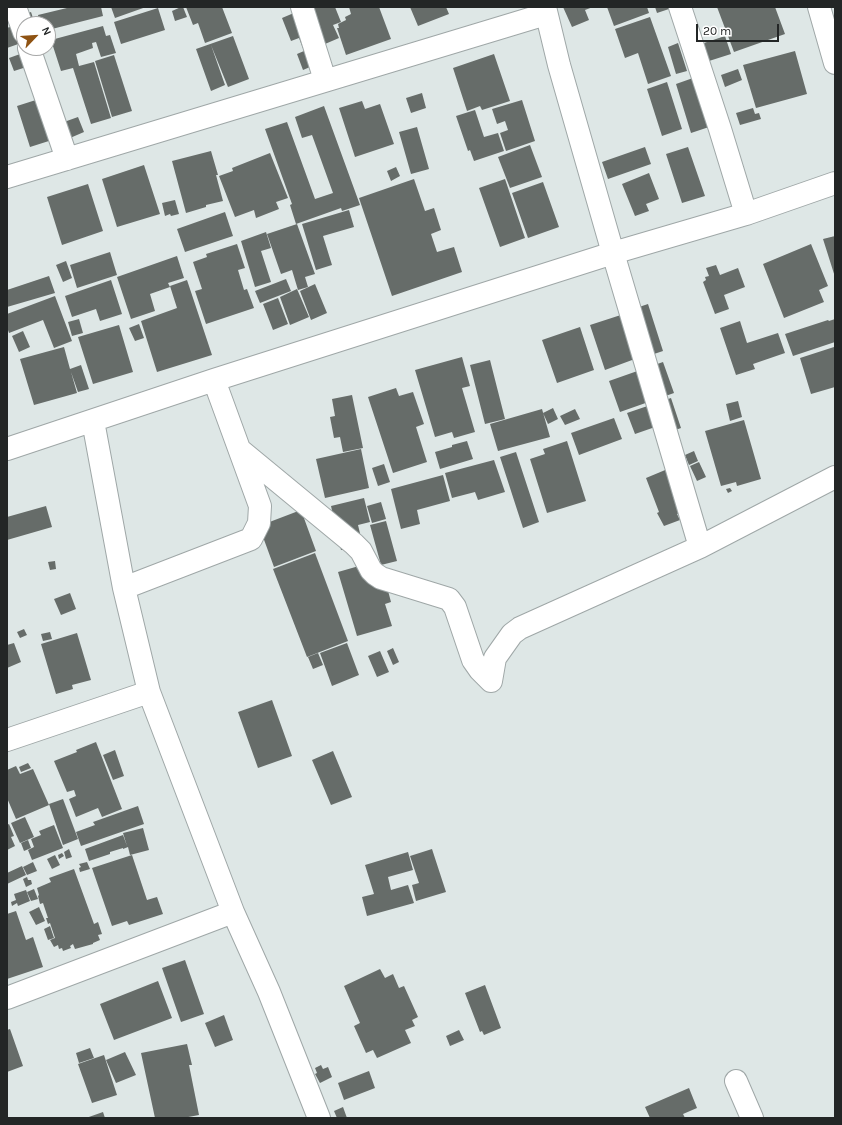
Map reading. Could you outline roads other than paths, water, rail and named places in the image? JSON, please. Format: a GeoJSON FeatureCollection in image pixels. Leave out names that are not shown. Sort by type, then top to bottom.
{"type":"FeatureCollection","features":[{"type":"Feature","properties":{"kind":"street"},"geometry":{"type":"LineString","coordinates":[[302,7],[325,80]]}},
{"type":"Feature","properties":{"kind":"street"},"geometry":{"type":"LineString","coordinates":[[680,7],[746,214]]}},
{"type":"Feature","properties":{"kind":"street"},"geometry":{"type":"LineString","coordinates":[[819,7],[835,63]]}},
{"type":"Feature","properties":{"kind":"street"},"geometry":{"type":"LineString","coordinates":[[7,177],[325,80],[545,10],[613,253],[700,547]]}},
{"type":"Feature","properties":{"kind":"street"},"geometry":{"type":"LineString","coordinates":[[32,56],[67,159]]}},
{"type":"Feature","properties":{"kind":"street"},"geometry":{"type":"LineString","coordinates":[[7,449],[214,380],[613,253],[746,214],[835,183]]}},
{"type":"Feature","properties":{"kind":"street"},"geometry":{"type":"LineString","coordinates":[[124,588],[251,539],[259,523],[260,506],[214,380]]}},
{"type":"Feature","properties":{"kind":"street"},"geometry":{"type":"LineString","coordinates":[[93,421],[124,588],[149,692],[233,912],[269,992],[320,1118]]}},
{"type":"Feature","properties":{"kind":"street"},"geometry":{"type":"LineString","coordinates":[[240,450],[354,544],[361,551],[371,570],[375,574],[381,578],[449,599],[455,607],[473,660],[491,681],[495,658],[512,634],[520,628],[700,547],[835,477]]}},
{"type":"Feature","properties":{"kind":"street"},"geometry":{"type":"LineString","coordinates":[[7,740],[149,692]]}},
{"type":"Feature","properties":{"kind":"street"},"geometry":{"type":"LineString","coordinates":[[7,998],[233,912]]}},
{"type":"Feature","properties":{"kind":"street"},"geometry":{"type":"LineString","coordinates":[[736,1081],[752,1118]]}}]}
